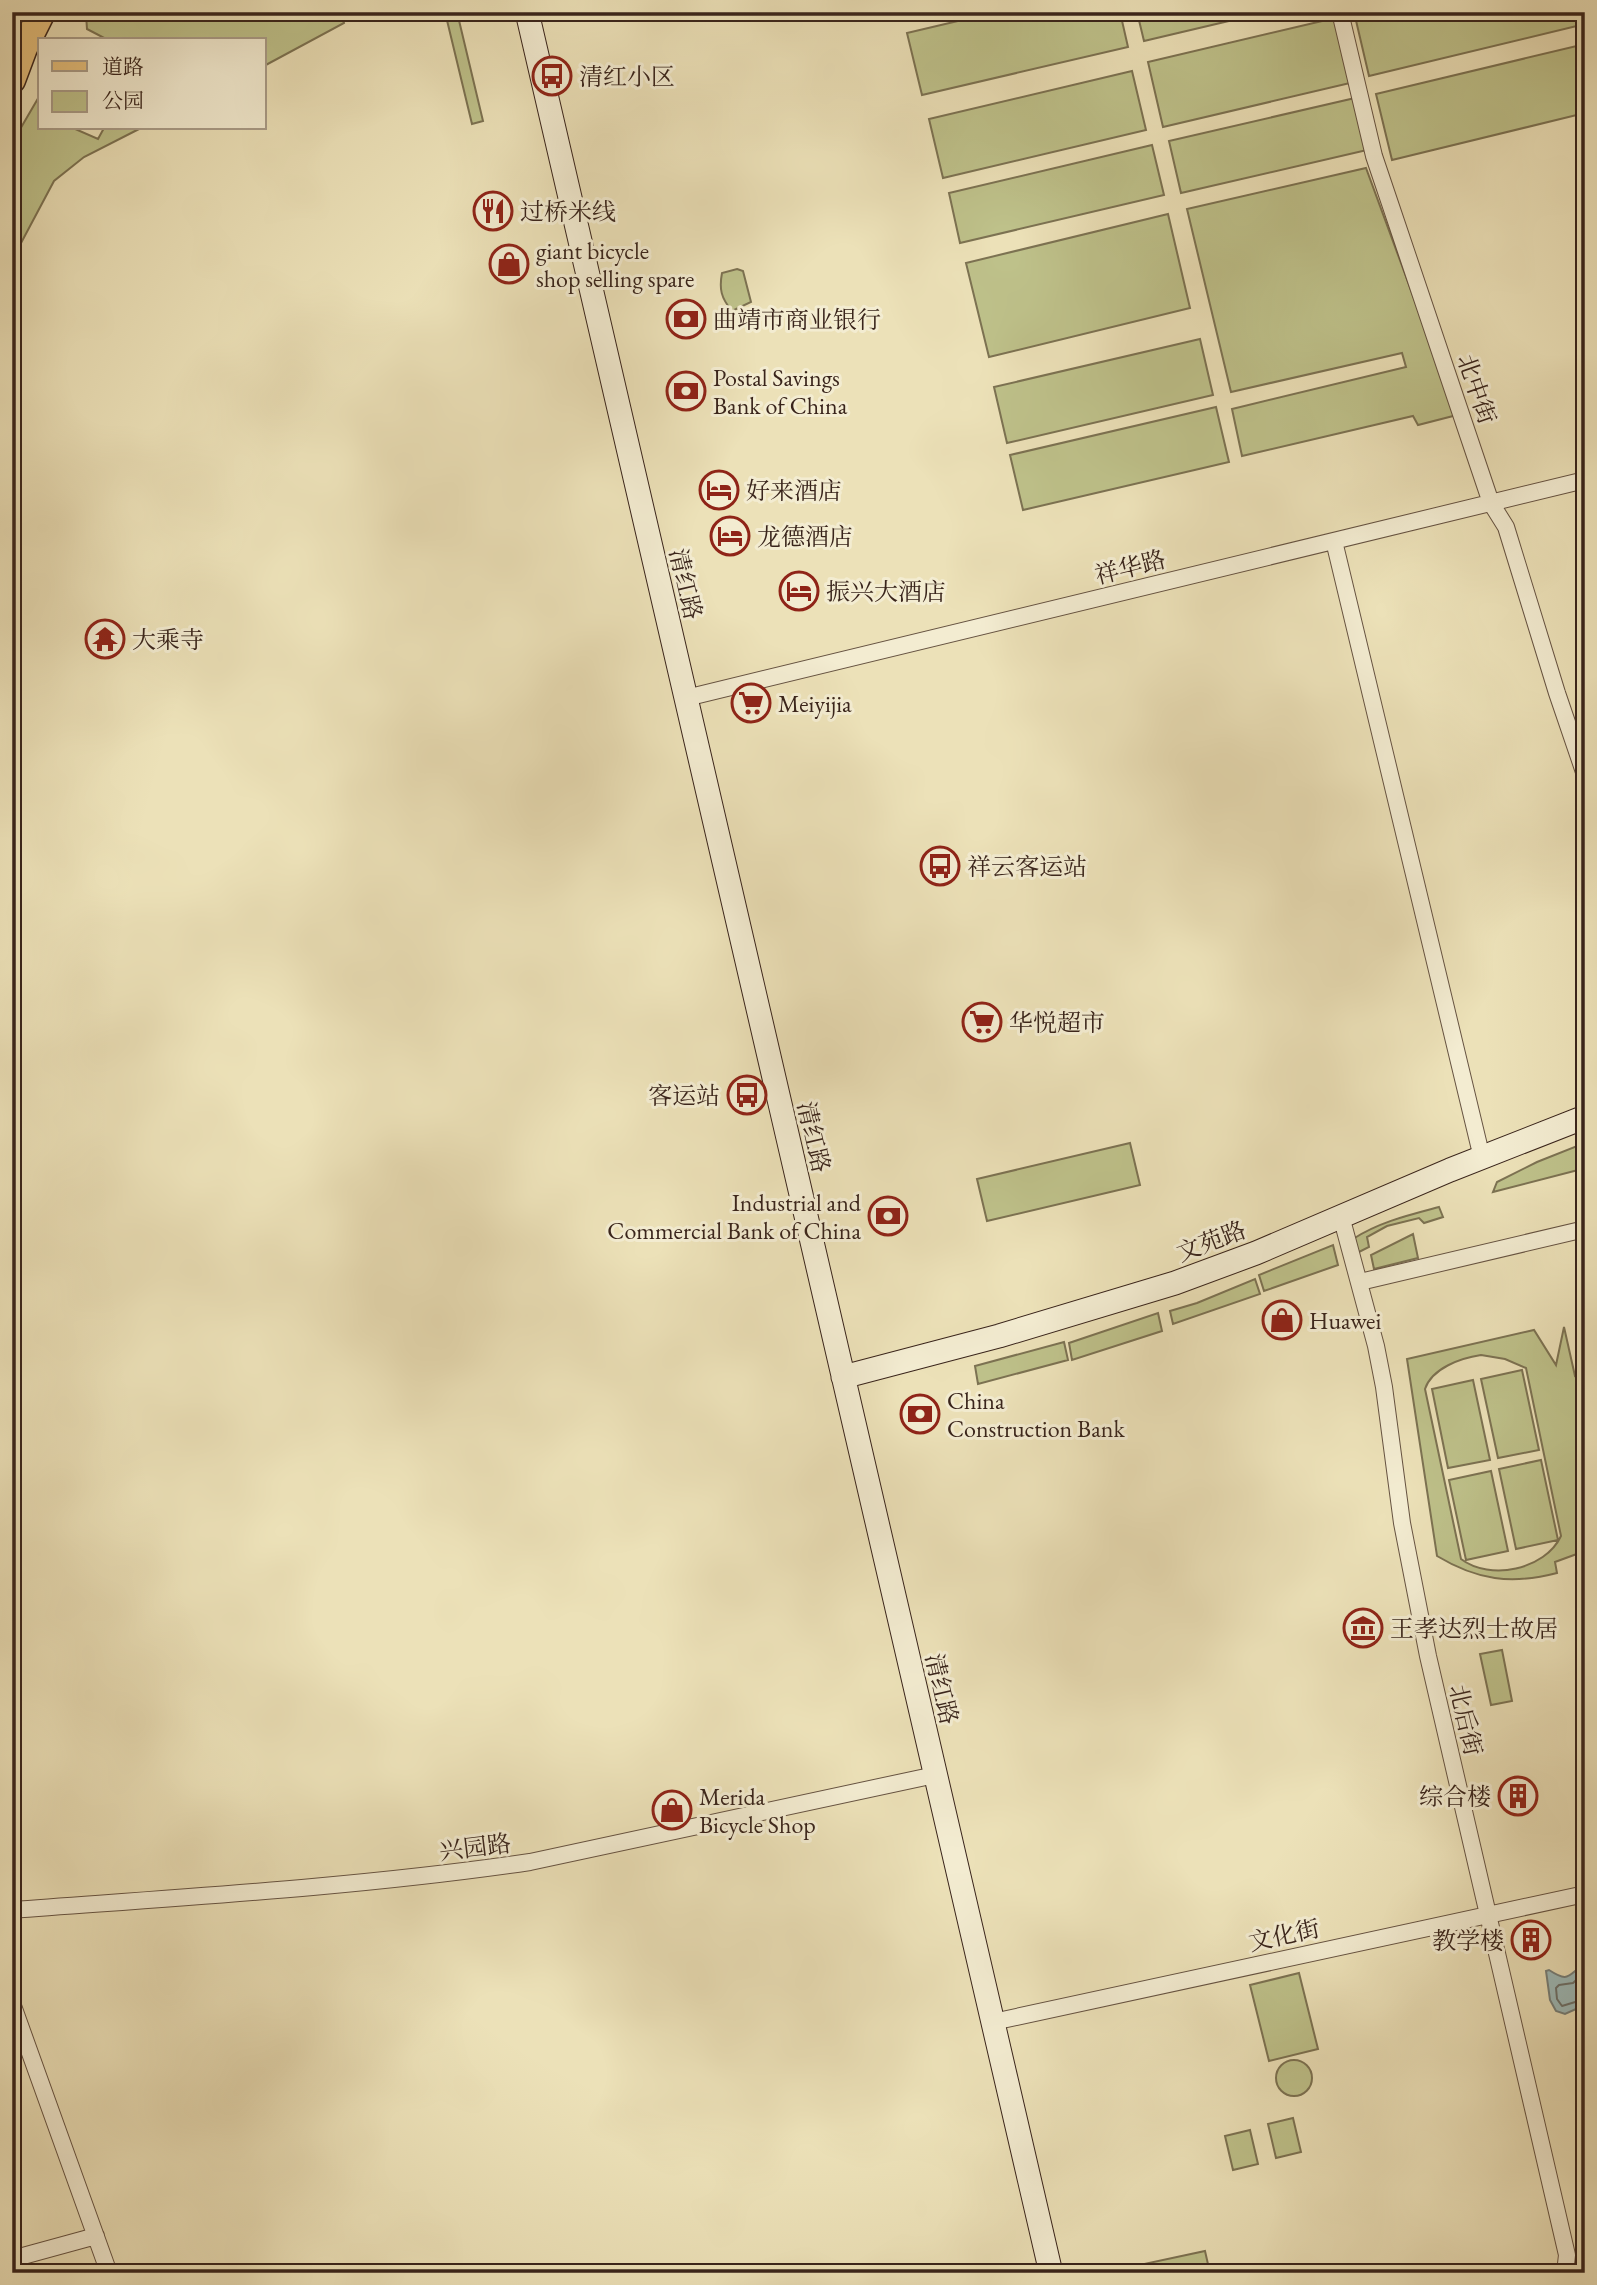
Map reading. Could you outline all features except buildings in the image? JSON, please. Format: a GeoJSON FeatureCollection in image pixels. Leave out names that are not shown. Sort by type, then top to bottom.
{"type":"FeatureCollection","features":[{"type":"Feature","properties":{"kind":"main road"},"geometry":{"type":"LineString","coordinates":[[12,79],[42,12]]}},
{"type":"Feature","properties":{"kind":"main road","name":"清红路"},"geometry":{"type":"LineString","coordinates":[[527,12],[1051,2273]]}},
{"type":"Feature","properties":{"kind":"main road","name":"文苑路"},"geometry":{"type":"LineString","coordinates":[[843,1377],[999,1336],[1218,1268],[1585,1117]]}},
{"type":"Feature","properties":{"kind":"street","name":"北中街"},"geometry":{"type":"LineString","coordinates":[[1339,12],[1374,156],[1492,503],[1506,527],[1585,775]]}},
{"type":"Feature","properties":{"kind":"street","name":"祥华路"},"geometry":{"type":"LineString","coordinates":[[685,698],[1585,480]]}},
{"type":"Feature","properties":{"kind":"street"},"geometry":{"type":"LineString","coordinates":[[1334,541],[1482,1158]]}},
{"type":"Feature","properties":{"kind":"street","name":"北后街"},"geometry":{"type":"LineString","coordinates":[[1341,1216],[1360,1282],[1384,1387],[1402,1523],[1416,1599],[1567,2255],[1565,2273]]}},
{"type":"Feature","properties":{"kind":"street"},"geometry":{"type":"LineString","coordinates":[[1360,1282],[1585,1229]]}},
{"type":"Feature","properties":{"kind":"street","name":"兴园路"},"geometry":{"type":"LineString","coordinates":[[12,1910],[480,1870],[576,1853],[935,1775]]}},
{"type":"Feature","properties":{"kind":"street","name":"文化街"},"geometry":{"type":"LineString","coordinates":[[993,2022],[1585,1894]]}},
{"type":"Feature","properties":{"kind":"street"},"geometry":{"type":"LineString","coordinates":[[12,2003],[109,2273]]}},
{"type":"Feature","properties":{"kind":"street"},"geometry":{"type":"LineString","coordinates":[[12,2259],[96,2236]]}},
{"type":"Feature","properties":{"kind":"green space"},"geometry":{"type":"Polygon","coordinates":[[[341,12],[344,23],[266,65],[266,38],[104,38],[87,29],[86,14],[341,12]]]}},
{"type":"Feature","properties":{"kind":"green space"},"geometry":{"type":"Polygon","coordinates":[[[445,12],[457,12],[483,121],[472,124],[445,12]]]}},
{"type":"Feature","properties":{"kind":"green space"},"geometry":{"type":"Polygon","coordinates":[[[996,12],[1120,12],[1128,47],[922,95],[907,33],[996,12]]]}},
{"type":"Feature","properties":{"kind":"green space"},"geometry":{"type":"Polygon","coordinates":[[[1137,12],[1267,12],[1144,41],[1137,12]]]}},
{"type":"Feature","properties":{"kind":"green space"},"geometry":{"type":"Polygon","coordinates":[[[1354,12],[1582,12],[1585,24],[1369,76],[1354,12]]]}},
{"type":"Feature","properties":{"kind":"green space"},"geometry":{"type":"Polygon","coordinates":[[[1335,18],[1350,83],[1163,127],[1148,62],[1335,18]]]}},
{"type":"Feature","properties":{"kind":"green space"},"geometry":{"type":"Polygon","coordinates":[[[1585,44],[1585,113],[1392,160],[1376,94],[1585,44]]]}},
{"type":"Feature","properties":{"kind":"green space"},"geometry":{"type":"Polygon","coordinates":[[[1132,71],[1146,130],[943,178],[929,119],[1132,71]]]}},
{"type":"Feature","properties":{"kind":"green space"},"geometry":{"type":"Polygon","coordinates":[[[38,98],[38,130],[78,130],[98,139],[103,130],[137,130],[84,157],[54,181],[12,260],[12,143],[38,98]]]}},
{"type":"Feature","properties":{"kind":"green space"},"geometry":{"type":"Polygon","coordinates":[[[1355,98],[1367,150],[1181,193],[1169,141],[1355,98]]]}},
{"type":"Feature","properties":{"kind":"green space"},"geometry":{"type":"Polygon","coordinates":[[[1152,145],[1164,195],[960,243],[949,193],[1152,145]]]}},
{"type":"Feature","properties":{"kind":"green space"},"geometry":{"type":"Polygon","coordinates":[[[1366,168],[1457,415],[1418,425],[1413,416],[1242,456],[1232,409],[1406,367],[1402,353],[1231,392],[1187,209],[1366,168]]]}},
{"type":"Feature","properties":{"kind":"green space"},"geometry":{"type":"Polygon","coordinates":[[[1168,214],[1190,308],[989,357],[966,263],[1168,214]]]}},
{"type":"Feature","properties":{"kind":"green space"},"geometry":{"type":"Polygon","coordinates":[[[737,269],[743,271],[751,302],[732,311],[723,297],[721,279],[722,273],[737,269]]]}},
{"type":"Feature","properties":{"kind":"green space"},"geometry":{"type":"Polygon","coordinates":[[[1200,339],[1213,395],[1007,443],[994,387],[1200,339]]]}},
{"type":"Feature","properties":{"kind":"green space"},"geometry":{"type":"Polygon","coordinates":[[[1216,407],[1229,462],[1023,510],[1010,455],[1216,407]]]}},
{"type":"Feature","properties":{"kind":"green space"},"geometry":{"type":"Polygon","coordinates":[[[1130,1143],[1140,1185],[987,1221],[977,1179],[1130,1143]]]}},
{"type":"Feature","properties":{"kind":"green space"},"geometry":{"type":"Polygon","coordinates":[[[1577,1146],[1582,1169],[1493,1192],[1497,1182],[1577,1146]]]}},
{"type":"Feature","properties":{"kind":"green space"},"geometry":{"type":"Polygon","coordinates":[[[1439,1207],[1443,1217],[1424,1223],[1419,1218],[1387,1226],[1367,1237],[1369,1247],[1357,1253],[1353,1239],[1363,1233],[1394,1220],[1439,1207]]]}},
{"type":"Feature","properties":{"kind":"green space"},"geometry":{"type":"Polygon","coordinates":[[[1413,1234],[1418,1258],[1374,1269],[1371,1255],[1413,1234]]]}},
{"type":"Feature","properties":{"kind":"green space"},"geometry":{"type":"Polygon","coordinates":[[[1333,1245],[1338,1265],[1264,1291],[1259,1275],[1333,1245]]]}},
{"type":"Feature","properties":{"kind":"green space"},"geometry":{"type":"Polygon","coordinates":[[[1255,1279],[1260,1294],[1173,1324],[1170,1311],[1255,1279]]]}},
{"type":"Feature","properties":{"kind":"green space"},"geometry":{"type":"Polygon","coordinates":[[[1158,1313],[1162,1331],[1072,1360],[1069,1343],[1158,1313]]]}},
{"type":"Feature","properties":{"kind":"green space"},"geometry":{"type":"Polygon","coordinates":[[[1564,1327],[1575,1376],[1585,1376],[1585,1551],[1555,1562],[1557,1573],[1524,1579],[1480,1575],[1437,1556],[1407,1359],[1534,1330],[1556,1365],[1564,1327]],[[1481,1355],[1456,1362],[1434,1375],[1425,1389],[1461,1559],[1473,1566],[1501,1570],[1530,1564],[1543,1557],[1561,1536],[1526,1368],[1505,1359],[1481,1355]]]}},
{"type":"Feature","properties":{"kind":"green space"},"geometry":{"type":"Polygon","coordinates":[[[1064,1342],[1068,1360],[978,1384],[975,1366],[1064,1342]]]}},
{"type":"Feature","properties":{"kind":"green space"},"geometry":{"type":"Polygon","coordinates":[[[1522,1370],[1539,1450],[1498,1458],[1481,1379],[1522,1370]]]}},
{"type":"Feature","properties":{"kind":"green space"},"geometry":{"type":"Polygon","coordinates":[[[1473,1380],[1490,1460],[1448,1468],[1432,1389],[1473,1380]]]}},
{"type":"Feature","properties":{"kind":"green space"},"geometry":{"type":"Polygon","coordinates":[[[1541,1460],[1558,1540],[1516,1549],[1499,1469],[1541,1460]]]}},
{"type":"Feature","properties":{"kind":"green space"},"geometry":{"type":"Polygon","coordinates":[[[1491,1471],[1508,1551],[1466,1560],[1449,1480],[1491,1471]]]}},
{"type":"Feature","properties":{"kind":"green space"},"geometry":{"type":"Polygon","coordinates":[[[1502,1650],[1512,1701],[1491,1705],[1480,1654],[1502,1650]]]}},
{"type":"Feature","properties":{"kind":"green space"},"geometry":{"type":"Polygon","coordinates":[[[1299,1973],[1318,2049],[1269,2061],[1250,1985],[1299,1973]]]}},
{"type":"Feature","properties":{"kind":"green space"},"geometry":{"type":"Polygon","coordinates":[[[1294,2060],[1307,2065],[1312,2078],[1307,2091],[1294,2096],[1281,2091],[1276,2078],[1281,2065],[1294,2060]]]}},
{"type":"Feature","properties":{"kind":"green space"},"geometry":{"type":"Polygon","coordinates":[[[1293,2118],[1301,2152],[1276,2158],[1268,2124],[1293,2118]]]}},
{"type":"Feature","properties":{"kind":"green space"},"geometry":{"type":"Polygon","coordinates":[[[1250,2130],[1258,2164],[1233,2170],[1225,2136],[1250,2130]]]}},
{"type":"Feature","properties":{"kind":"green space"},"geometry":{"type":"Polygon","coordinates":[[[1205,2251],[1210,2273],[1143,2273],[1144,2264],[1205,2251]]]}},
{"type":"Feature","properties":{"kind":"water"},"geometry":{"type":"Polygon","coordinates":[[[1585,1963],[1585,2005],[1565,2014],[1556,2011],[1550,2000],[1546,1971],[1564,1977],[1585,1963]]]}},
{"type":"Feature","properties":{"kind":"place","name":"清红小区"},"geometry":{"type":"Point","coordinates":[552,76]}},
{"type":"Feature","properties":{"kind":"place","name":"过桥米线"},"geometry":{"type":"Point","coordinates":[493,211]}},
{"type":"Feature","properties":{"kind":"place","name":"giant bicycle shop selling spare"},"geometry":{"type":"Point","coordinates":[509,264]}},
{"type":"Feature","properties":{"kind":"place","name":"曲靖市商业银行"},"geometry":{"type":"Point","coordinates":[686,319]}},
{"type":"Feature","properties":{"kind":"place","name":"Postal Savings Bank of China"},"geometry":{"type":"Point","coordinates":[686,391]}},
{"type":"Feature","properties":{"kind":"place","name":"好来酒店"},"geometry":{"type":"Point","coordinates":[719,490]}},
{"type":"Feature","properties":{"kind":"place","name":"龙德酒店"},"geometry":{"type":"Point","coordinates":[730,536]}},
{"type":"Feature","properties":{"kind":"place","name":"振兴大酒店"},"geometry":{"type":"Point","coordinates":[799,591]}},
{"type":"Feature","properties":{"kind":"place","name":"大乘寺"},"geometry":{"type":"Point","coordinates":[105,639]}},
{"type":"Feature","properties":{"kind":"place","name":"Meiyijia"},"geometry":{"type":"Point","coordinates":[751,703]}},
{"type":"Feature","properties":{"kind":"place","name":"祥云客运站"},"geometry":{"type":"Point","coordinates":[940,866]}},
{"type":"Feature","properties":{"kind":"place","name":"华悦超市"},"geometry":{"type":"Point","coordinates":[982,1022]}},
{"type":"Feature","properties":{"kind":"place","name":"客运站"},"geometry":{"type":"Point","coordinates":[747,1095]}},
{"type":"Feature","properties":{"kind":"place","name":"Industrial and Commercial Bank of China"},"geometry":{"type":"Point","coordinates":[888,1216]}},
{"type":"Feature","properties":{"kind":"place","name":"Huawei"},"geometry":{"type":"Point","coordinates":[1282,1320]}},
{"type":"Feature","properties":{"kind":"place","name":"China Construction Bank"},"geometry":{"type":"Point","coordinates":[920,1414]}},
{"type":"Feature","properties":{"kind":"place","name":"王孝达烈士故居"},"geometry":{"type":"Point","coordinates":[1363,1628]}},
{"type":"Feature","properties":{"kind":"place","name":"综合楼"},"geometry":{"type":"Point","coordinates":[1518,1796]}},
{"type":"Feature","properties":{"kind":"place","name":"Merida Bicycle Shop"},"geometry":{"type":"Point","coordinates":[672,1810]}},
{"type":"Feature","properties":{"kind":"place","name":"教学楼"},"geometry":{"type":"Point","coordinates":[1531,1940]}}]}
